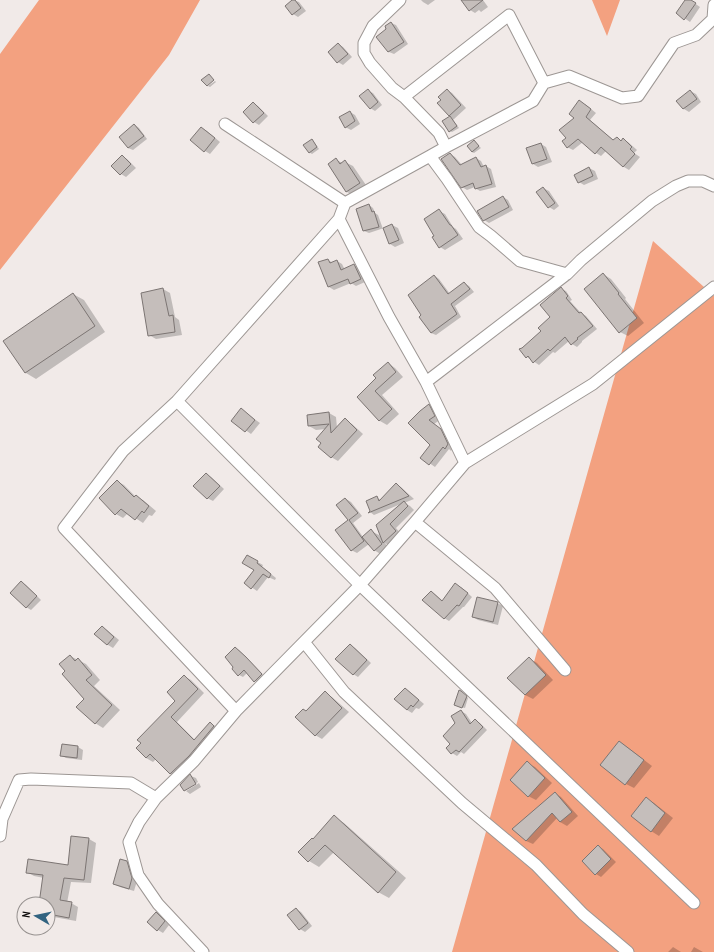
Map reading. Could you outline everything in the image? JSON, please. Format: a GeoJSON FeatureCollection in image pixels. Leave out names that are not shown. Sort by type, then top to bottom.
{"type":"FeatureCollection","features":[{"type":"Feature","properties":{"kind":"street"},"geometry":{"type":"LineString","coordinates":[[400,0],[373,26],[364,43],[364,53],[392,88],[404,97],[439,133],[446,147]]}},
{"type":"Feature","properties":{"kind":"street"},"geometry":{"type":"LineString","coordinates":[[236,711],[64,528],[123,451],[177,401],[339,219],[345,203],[533,101],[544,83],[569,76],[622,98],[638,96],[674,43],[696,35],[713,19],[714,5]]}},
{"type":"Feature","properties":{"kind":"street"},"geometry":{"type":"LineString","coordinates":[[404,97],[509,15],[544,83]]}},
{"type":"Feature","properties":{"kind":"street"},"geometry":{"type":"LineString","coordinates":[[225,124],[345,203]]}},
{"type":"Feature","properties":{"kind":"street"},"geometry":{"type":"LineString","coordinates":[[430,156],[479,227],[520,261],[567,274]]}},
{"type":"Feature","properties":{"kind":"street"},"geometry":{"type":"LineString","coordinates":[[426,382],[567,274],[581,260],[652,201],[676,186],[688,181],[703,181],[714,186]]}},
{"type":"Feature","properties":{"kind":"street"},"geometry":{"type":"LineString","coordinates":[[339,219],[389,317],[426,382],[465,463]]}},
{"type":"Feature","properties":{"kind":"street"},"geometry":{"type":"LineString","coordinates":[[203,952],[158,904],[138,876],[130,842],[139,822],[156,798],[194,761],[236,711],[360,585],[465,463],[594,384],[714,287]]}},
{"type":"Feature","properties":{"kind":"street"},"geometry":{"type":"LineString","coordinates":[[177,401],[360,585],[694,903]]}},
{"type":"Feature","properties":{"kind":"street"},"geometry":{"type":"LineString","coordinates":[[415,522],[495,588],[565,670]]}},
{"type":"Feature","properties":{"kind":"street"},"geometry":{"type":"LineString","coordinates":[[304,642],[344,692],[462,803],[536,864],[583,914],[628,952]]}},
{"type":"Feature","properties":{"kind":"street"},"geometry":{"type":"LineString","coordinates":[[0,836],[1,818],[19,780],[31,779],[131,783],[156,798]]}},
{"type":"Feature","properties":{"kind":"shaded area"},"geometry":{"type":"Polygon","coordinates":[[[39,0],[200,0],[169,55],[0,270],[0,54],[39,0]]]}},
{"type":"Feature","properties":{"kind":"shaded area"},"geometry":{"type":"Polygon","coordinates":[[[592,0],[620,0],[607,36],[592,0]]]}},
{"type":"Feature","properties":{"kind":"shaded area"},"geometry":{"type":"Polygon","coordinates":[[[653,241],[714,296],[714,952],[452,952],[653,241]]]}},
{"type":"Feature","properties":{"kind":"building"},"geometry":{"type":"Polygon","coordinates":[[[292,0],[295,0],[301,8],[292,15],[285,6],[292,0]]]}},
{"type":"Feature","properties":{"kind":"building"},"geometry":{"type":"Polygon","coordinates":[[[461,0],[483,0],[469,11],[461,0]]]}},
{"type":"Feature","properties":{"kind":"building"},"geometry":{"type":"Polygon","coordinates":[[[685,0],[691,0],[696,3],[684,20],[676,13],[685,0]]]}},
{"type":"Feature","properties":{"kind":"building"},"geometry":{"type":"Polygon","coordinates":[[[391,22],[404,42],[388,52],[376,37],[386,29],[385,26],[391,22]]]}},
{"type":"Feature","properties":{"kind":"building"},"geometry":{"type":"Polygon","coordinates":[[[338,43],[348,54],[337,63],[328,52],[338,43]]]}},
{"type":"Feature","properties":{"kind":"building"},"geometry":{"type":"Polygon","coordinates":[[[209,74],[214,80],[207,86],[201,80],[209,74]]]}},
{"type":"Feature","properties":{"kind":"building"},"geometry":{"type":"Polygon","coordinates":[[[368,89],[378,102],[370,109],[359,96],[368,89]]]}},
{"type":"Feature","properties":{"kind":"building"},"geometry":{"type":"Polygon","coordinates":[[[447,89],[461,105],[449,116],[437,103],[441,100],[438,97],[447,89]]]}},
{"type":"Feature","properties":{"kind":"building"},"geometry":{"type":"Polygon","coordinates":[[[690,90],[697,99],[683,109],[676,101],[690,90]]]}},
{"type":"Feature","properties":{"kind":"building"},"geometry":{"type":"Polygon","coordinates":[[[579,100],[591,109],[586,117],[613,140],[617,137],[621,141],[623,138],[632,147],[630,149],[635,154],[623,167],[601,147],[595,154],[578,139],[567,148],[562,141],[566,138],[559,130],[574,118],[569,114],[579,100]]]}},
{"type":"Feature","properties":{"kind":"building"},"geometry":{"type":"Polygon","coordinates":[[[253,102],[264,113],[253,123],[243,112],[253,102]]]}},
{"type":"Feature","properties":{"kind":"building"},"geometry":{"type":"Polygon","coordinates":[[[350,111],[355,121],[345,128],[339,117],[350,111]]]}},
{"type":"Feature","properties":{"kind":"building"},"geometry":{"type":"Polygon","coordinates":[[[450,116],[457,126],[449,132],[442,121],[450,116]]]}},
{"type":"Feature","properties":{"kind":"building"},"geometry":{"type":"Polygon","coordinates":[[[134,124],[144,136],[128,148],[119,137],[134,124]]]}},
{"type":"Feature","properties":{"kind":"building"},"geometry":{"type":"Polygon","coordinates":[[[201,127],[215,138],[204,152],[190,140],[201,127]]]}},
{"type":"Feature","properties":{"kind":"building"},"geometry":{"type":"Polygon","coordinates":[[[312,139],[317,147],[309,153],[303,145],[312,139]]]}},
{"type":"Feature","properties":{"kind":"building"},"geometry":{"type":"Polygon","coordinates":[[[474,140],[479,146],[472,152],[467,146],[474,140]]]}},
{"type":"Feature","properties":{"kind":"building"},"geometry":{"type":"Polygon","coordinates":[[[541,143],[547,159],[532,164],[526,148],[541,143]]]}},
{"type":"Feature","properties":{"kind":"building"},"geometry":{"type":"Polygon","coordinates":[[[450,153],[460,165],[476,157],[481,167],[486,165],[492,184],[475,189],[473,183],[461,188],[441,159],[450,153]]]}},
{"type":"Feature","properties":{"kind":"building"},"geometry":{"type":"Polygon","coordinates":[[[122,155],[131,164],[120,175],[111,166],[122,155]]]}},
{"type":"Feature","properties":{"kind":"building"},"geometry":{"type":"Polygon","coordinates":[[[336,158],[340,164],[345,160],[360,183],[346,192],[328,164],[336,158]]]}},
{"type":"Feature","properties":{"kind":"building"},"geometry":{"type":"Polygon","coordinates":[[[589,167],[593,176],[578,183],[574,175],[589,167]]]}},
{"type":"Feature","properties":{"kind":"building"},"geometry":{"type":"Polygon","coordinates":[[[543,187],[555,203],[548,208],[536,192],[543,187]]]}},
{"type":"Feature","properties":{"kind":"building"},"geometry":{"type":"Polygon","coordinates":[[[503,196],[509,207],[483,221],[477,211],[503,196]]]}},
{"type":"Feature","properties":{"kind":"building"},"geometry":{"type":"Polygon","coordinates":[[[369,204],[372,212],[374,211],[379,227],[363,231],[356,209],[369,204]]]}},
{"type":"Feature","properties":{"kind":"building"},"geometry":{"type":"Polygon","coordinates":[[[439,209],[458,235],[439,248],[424,219],[439,209]]]}},
{"type":"Feature","properties":{"kind":"building"},"geometry":{"type":"Polygon","coordinates":[[[392,224],[399,240],[389,244],[383,228],[392,224]]]}},
{"type":"Feature","properties":{"kind":"building"},"geometry":{"type":"Polygon","coordinates":[[[328,259],[330,263],[337,260],[341,270],[354,264],[361,279],[350,284],[348,279],[328,287],[318,262],[328,259]]]}},
{"type":"Feature","properties":{"kind":"building"},"geometry":{"type":"Polygon","coordinates":[[[603,273],[637,318],[619,333],[584,289],[603,273]]]}},
{"type":"Feature","properties":{"kind":"building"},"geometry":{"type":"Polygon","coordinates":[[[434,275],[448,294],[464,282],[470,289],[451,304],[457,314],[431,333],[419,317],[421,315],[408,295],[434,275]]]}},
{"type":"Feature","properties":{"kind":"building"},"geometry":{"type":"Polygon","coordinates":[[[561,287],[568,296],[566,298],[593,326],[577,338],[578,339],[571,345],[565,337],[550,351],[548,349],[533,363],[528,356],[526,358],[519,349],[541,331],[538,328],[550,317],[540,305],[561,287]]]}},
{"type":"Feature","properties":{"kind":"building"},"geometry":{"type":"Polygon","coordinates":[[[163,288],[169,316],[173,315],[175,332],[148,336],[141,293],[163,288]]]}},
{"type":"Feature","properties":{"kind":"building"},"geometry":{"type":"Polygon","coordinates":[[[73,293],[95,326],[25,373],[3,341],[73,293]]]}},
{"type":"Feature","properties":{"kind":"building"},"geometry":{"type":"Polygon","coordinates":[[[388,362],[396,372],[375,391],[392,409],[379,421],[357,397],[376,378],[373,375],[388,362]]]}},
{"type":"Feature","properties":{"kind":"building"},"geometry":{"type":"Polygon","coordinates":[[[429,404],[435,416],[429,420],[441,429],[448,444],[445,449],[443,447],[429,465],[420,458],[430,445],[408,423],[429,404]]]}},
{"type":"Feature","properties":{"kind":"building"},"geometry":{"type":"Polygon","coordinates":[[[241,408],[255,420],[245,432],[231,421],[241,408]]]}},
{"type":"Feature","properties":{"kind":"building"},"geometry":{"type":"Polygon","coordinates":[[[329,412],[331,433],[345,418],[357,430],[331,458],[318,447],[321,443],[316,439],[329,424],[308,426],[307,415],[329,412]]]}},
{"type":"Feature","properties":{"kind":"building"},"geometry":{"type":"Polygon","coordinates":[[[206,473],[220,486],[207,499],[193,486],[206,473]]]}},
{"type":"Feature","properties":{"kind":"building"},"geometry":{"type":"Polygon","coordinates":[[[117,480],[134,497],[136,495],[149,506],[144,513],[142,511],[135,520],[121,509],[115,515],[99,498],[117,480]]]}},
{"type":"Feature","properties":{"kind":"building"},"geometry":{"type":"Polygon","coordinates":[[[396,483],[409,496],[368,513],[370,511],[366,501],[377,496],[379,501],[396,483]]]}},
{"type":"Feature","properties":{"kind":"building"},"geometry":{"type":"Polygon","coordinates":[[[345,498],[358,513],[349,520],[364,541],[351,551],[335,530],[348,520],[336,505],[345,498]]]}},
{"type":"Feature","properties":{"kind":"building"},"geometry":{"type":"Polygon","coordinates":[[[404,501],[408,506],[390,524],[396,531],[383,543],[376,525],[404,501]]]}},
{"type":"Feature","properties":{"kind":"building"},"geometry":{"type":"Polygon","coordinates":[[[371,529],[382,544],[374,551],[362,537],[371,529]]]}},
{"type":"Feature","properties":{"kind":"building"},"geometry":{"type":"Polygon","coordinates":[[[247,555],[258,561],[257,563],[271,574],[269,578],[263,574],[251,589],[244,583],[254,570],[242,563],[247,555]]]}},
{"type":"Feature","properties":{"kind":"building"},"geometry":{"type":"Polygon","coordinates":[[[21,581],[37,596],[26,608],[10,593],[21,581]]]}},
{"type":"Feature","properties":{"kind":"building"},"geometry":{"type":"Polygon","coordinates":[[[455,583],[468,593],[459,606],[457,605],[444,619],[422,600],[431,591],[442,601],[455,583]]]}},
{"type":"Feature","properties":{"kind":"building"},"geometry":{"type":"Polygon","coordinates":[[[477,597],[498,602],[493,622],[472,617],[477,597]]]}},
{"type":"Feature","properties":{"kind":"building"},"geometry":{"type":"Polygon","coordinates":[[[102,626],[114,637],[107,645],[94,634],[102,626]]]}},
{"type":"Feature","properties":{"kind":"building"},"geometry":{"type":"Polygon","coordinates":[[[350,644],[367,660],[353,675],[335,659],[350,644]]]}},
{"type":"Feature","properties":{"kind":"building"},"geometry":{"type":"Polygon","coordinates":[[[235,647],[262,674],[254,682],[244,670],[238,676],[225,657],[235,647]]]}},
{"type":"Feature","properties":{"kind":"building"},"geometry":{"type":"Polygon","coordinates":[[[70,655],[75,661],[78,658],[92,675],[86,680],[112,705],[95,724],[76,707],[84,699],[62,674],[65,671],[59,664],[70,655]]]}},
{"type":"Feature","properties":{"kind":"building"},"geometry":{"type":"Polygon","coordinates":[[[529,657],[546,675],[525,695],[507,678],[529,657]]]}},
{"type":"Feature","properties":{"kind":"building"},"geometry":{"type":"Polygon","coordinates":[[[184,675],[198,689],[171,717],[194,740],[210,722],[214,726],[189,756],[170,774],[150,754],[146,758],[136,748],[141,743],[137,740],[175,701],[167,692],[184,675]]]}},
{"type":"Feature","properties":{"kind":"building"},"geometry":{"type":"Polygon","coordinates":[[[405,688],[419,700],[413,707],[411,705],[407,710],[394,699],[405,688]]]}},
{"type":"Feature","properties":{"kind":"building"},"geometry":{"type":"Polygon","coordinates":[[[459,690],[467,696],[462,708],[454,705],[459,690]]]}},
{"type":"Feature","properties":{"kind":"building"},"geometry":{"type":"Polygon","coordinates":[[[325,691],[342,708],[315,736],[295,717],[303,709],[306,711],[325,691]]]}},
{"type":"Feature","properties":{"kind":"building"},"geometry":{"type":"Polygon","coordinates":[[[461,710],[470,724],[475,719],[483,727],[459,752],[456,750],[451,754],[446,748],[450,744],[443,736],[455,723],[451,716],[461,710]]]}},
{"type":"Feature","properties":{"kind":"building"},"geometry":{"type":"Polygon","coordinates":[[[619,741],[644,760],[625,785],[600,765],[619,741]]]}},
{"type":"Feature","properties":{"kind":"building"},"geometry":{"type":"Polygon","coordinates":[[[62,744],[78,746],[77,758],[60,756],[62,744]]]}},
{"type":"Feature","properties":{"kind":"building"},"geometry":{"type":"Polygon","coordinates":[[[527,761],[545,778],[528,797],[510,780],[527,761]]]}},
{"type":"Feature","properties":{"kind":"building"},"geometry":{"type":"Polygon","coordinates":[[[190,774],[196,784],[184,791],[180,785],[190,774]]]}},
{"type":"Feature","properties":{"kind":"building"},"geometry":{"type":"Polygon","coordinates":[[[555,792],[572,812],[560,822],[552,813],[526,841],[512,829],[555,792]]]}},
{"type":"Feature","properties":{"kind":"building"},"geometry":{"type":"Polygon","coordinates":[[[646,797],[665,813],[651,832],[631,816],[646,797]]]}},
{"type":"Feature","properties":{"kind":"building"},"geometry":{"type":"Polygon","coordinates":[[[334,815],[396,872],[378,893],[325,845],[308,862],[298,852],[312,838],[313,839],[334,815]]]}},
{"type":"Feature","properties":{"kind":"building"},"geometry":{"type":"Polygon","coordinates":[[[71,836],[89,838],[84,880],[64,878],[60,900],[72,902],[69,918],[56,916],[56,896],[40,896],[43,875],[26,873],[28,859],[68,865],[71,836]]]}},
{"type":"Feature","properties":{"kind":"building"},"geometry":{"type":"Polygon","coordinates":[[[598,845],[611,859],[595,875],[582,861],[598,845]]]}},
{"type":"Feature","properties":{"kind":"building"},"geometry":{"type":"Polygon","coordinates":[[[120,859],[127,861],[132,878],[129,889],[113,884],[120,859]]]}},
{"type":"Feature","properties":{"kind":"building"},"geometry":{"type":"Polygon","coordinates":[[[296,908],[308,923],[299,930],[287,915],[296,908]]]}},
{"type":"Feature","properties":{"kind":"building"},"geometry":{"type":"Polygon","coordinates":[[[156,912],[165,921],[157,931],[147,922],[156,912]]]}}]}
